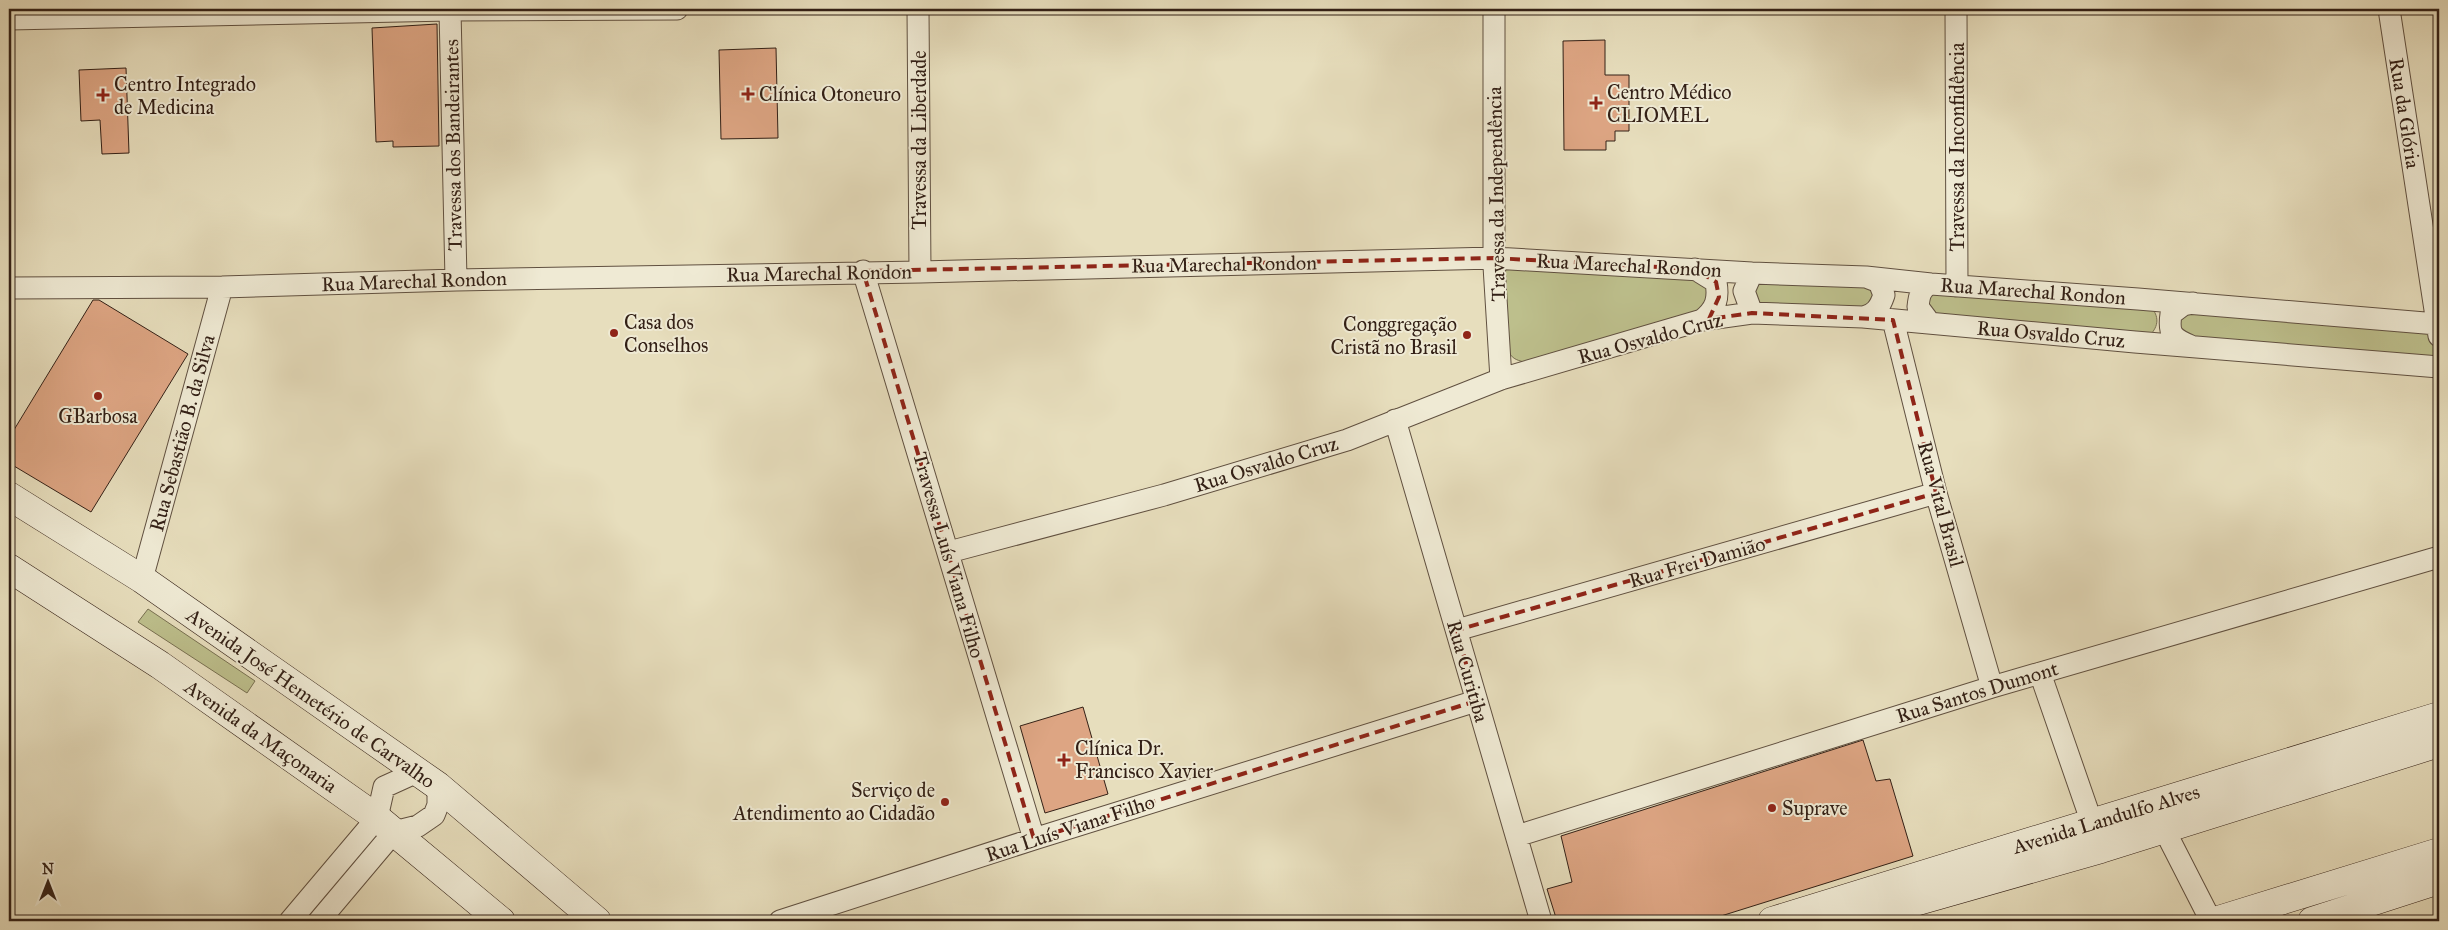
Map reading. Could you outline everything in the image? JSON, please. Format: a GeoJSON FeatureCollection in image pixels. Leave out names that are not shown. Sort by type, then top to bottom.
{"type":"FeatureCollection","features":[{"type":"Feature","properties":{"kind":"street"},"geometry":{"type":"LineString","coordinates":[[9,19],[450,10],[677,9]]}},
{"type":"Feature","properties":{"kind":"street","name":"Travessa da Liberdade"},"geometry":{"type":"LineString","coordinates":[[918,9],[920,272]]}},
{"type":"Feature","properties":{"kind":"street","name":"Travessa da Independência"},"geometry":{"type":"LineString","coordinates":[[1494,9],[1494,258],[1501,379]]}},
{"type":"Feature","properties":{"kind":"street","name":"Travessa da Inconfidência"},"geometry":{"type":"LineString","coordinates":[[1956,9],[1958,286]]}},
{"type":"Feature","properties":{"kind":"street","name":"Rua da Glória"},"geometry":{"type":"LineString","coordinates":[[2388,9],[2438,330]]}},
{"type":"Feature","properties":{"kind":"street","name":"Travessa dos Bandeirantes"},"geometry":{"type":"LineString","coordinates":[[450,10],[456,280]]}},
{"type":"Feature","properties":{"kind":"street","name":"Rua Marechal Rondon"},"geometry":{"type":"LineString","coordinates":[[9,288],[222,287],[456,280],[863,271],[920,272],[1494,258],[1752,273],[1866,277],[1931,284],[2194,303],[2438,330]]}},
{"type":"Feature","properties":{"kind":"street"},"geometry":{"type":"LineString","coordinates":[[1695,269],[1716,282],[1719,297],[1712,312],[1702,320]]}},
{"type":"Feature","properties":{"kind":"street","name":"Travessa Luís Viana Filho"},"geometry":{"type":"LineString","coordinates":[[863,271],[1034,839]]}},
{"type":"Feature","properties":{"kind":"street"},"geometry":{"type":"LineString","coordinates":[[1752,273],[1744,291],[1752,312]]}},
{"type":"Feature","properties":{"kind":"street"},"geometry":{"type":"LineString","coordinates":[[1862,316],[1870,316],[1880,307],[1884,295],[1879,282],[1866,277]]}},
{"type":"Feature","properties":{"kind":"street"},"geometry":{"type":"LineString","coordinates":[[1930,323],[1918,307],[1919,296],[1926,286],[1931,284]]}},
{"type":"Feature","properties":{"kind":"street","name":"Rua Sebastião B. da Silva"},"geometry":{"type":"LineString","coordinates":[[142,579],[222,287]]}},
{"type":"Feature","properties":{"kind":"street"},"geometry":{"type":"LineString","coordinates":[[2135,342],[2142,341],[2155,332],[2159,316],[2152,305],[2138,299]]}},
{"type":"Feature","properties":{"kind":"street"},"geometry":{"type":"LineString","coordinates":[[2193,347],[2176,340],[2169,328],[2171,314],[2183,305],[2194,303]]}},
{"type":"Feature","properties":{"kind":"street","name":"Rua Osvaldo Cruz"},"geometry":{"type":"LineString","coordinates":[[949,552],[1164,495],[1347,440],[1501,379],[1702,320],[1752,312],[1862,316],[2135,342],[2439,367]]}},
{"type":"Feature","properties":{"kind":"street","name":"Rua Vital Brasil"},"geometry":{"type":"LineString","coordinates":[[1893,320],[1936,493],[1992,687]]}},
{"type":"Feature","properties":{"kind":"street","name":"Rua Curitiba"},"geometry":{"type":"LineString","coordinates":[[1395,420],[1541,921]]}},
{"type":"Feature","properties":{"kind":"street","name":"Rua Frei Damião"},"geometry":{"type":"LineString","coordinates":[[1457,630],[1936,493]]}},
{"type":"Feature","properties":{"kind":"street","name":"Avenida José Hemetério de Carvalho"},"geometry":{"type":"LineString","coordinates":[[9,496],[142,579],[428,779],[597,921]]}},
{"type":"Feature","properties":{"kind":"street","name":"Rua Santos Dumont"},"geometry":{"type":"LineString","coordinates":[[1517,836],[1992,687],[2439,557]]}},
{"type":"Feature","properties":{"kind":"street","name":"Avenida da Maçonaria"},"geometry":{"type":"LineString","coordinates":[[9,568],[160,665],[386,825],[501,921]]}},
{"type":"Feature","properties":{"kind":"street"},"geometry":{"type":"LineString","coordinates":[[2040,673],[2101,848]]}},
{"type":"Feature","properties":{"kind":"street","name":"Rua Luís Viana Filho"},"geometry":{"type":"LineString","coordinates":[[780,921],[1034,839],[1476,701]]}},
{"type":"Feature","properties":{"kind":"street","name":"Avenida Landulfo Alves"},"geometry":{"type":"LineString","coordinates":[[1772,921],[2439,716]]}},
{"type":"Feature","properties":{"kind":"street","name":"Avenida Landulfo Alves"},"geometry":{"type":"LineString","coordinates":[[1848,921],[2101,848],[2439,743]]}},
{"type":"Feature","properties":{"kind":"street"},"geometry":{"type":"LineString","coordinates":[[290,921],[386,825],[418,826],[434,815],[438,805],[428,779],[384,787],[386,825],[319,921]]}},
{"type":"Feature","properties":{"kind":"street"},"geometry":{"type":"LineString","coordinates":[[2164,829],[2211,921]]}},
{"type":"Feature","properties":{"kind":"street"},"geometry":{"type":"LineString","coordinates":[[2215,921],[2439,852]]}},
{"type":"Feature","properties":{"kind":"street"},"geometry":{"type":"LineString","coordinates":[[2312,921],[2439,880]]}},
{"type":"Feature","properties":{"kind":"highlighted area"},"geometry":{"type":"Polygon","coordinates":[[[1494,258],[1695,269],[1716,282],[1719,297],[1709,319],[1752,313],[1893,320],[1936,493],[1457,630],[1476,701],[1034,839],[863,271],[1494,258]]]}},
{"type":"Feature","properties":{"kind":"green space"},"geometry":{"type":"Polygon","coordinates":[[[1508,265],[1696,280],[1705,284],[1710,296],[1703,315],[1524,362],[1514,358],[1508,350],[1504,275],[1508,265]]]}},
{"type":"Feature","properties":{"kind":"green space"},"geometry":{"type":"Polygon","coordinates":[[[1752,283],[1872,287],[1875,307],[1758,309],[1752,283]]]}},
{"type":"Feature","properties":{"kind":"green space"},"geometry":{"type":"Polygon","coordinates":[[[1919,292],[2151,307],[2157,317],[2157,321],[2150,335],[1929,321],[1919,292]]]}},
{"type":"Feature","properties":{"kind":"green space"},"geometry":{"type":"Polygon","coordinates":[[[2174,311],[2435,326],[2439,365],[2193,345],[2171,324],[2174,311]]]}},
{"type":"Feature","properties":{"kind":"green space"},"geometry":{"type":"Polygon","coordinates":[[[148,609],[255,681],[247,693],[138,622],[148,609]]]}},
{"type":"Feature","properties":{"kind":"building"},"geometry":{"type":"Polygon","coordinates":[[[437,24],[439,146],[393,147],[393,141],[376,142],[372,28],[437,24]]]}},
{"type":"Feature","properties":{"kind":"building","name":"Centro Médico CLIOMEL"},"geometry":{"type":"Polygon","coordinates":[[[1605,40],[1605,75],[1629,75],[1629,131],[1615,131],[1615,141],[1606,141],[1606,150],[1564,150],[1563,41],[1605,40]]]}},
{"type":"Feature","properties":{"kind":"building","name":"Clínica Otoneuro"},"geometry":{"type":"Polygon","coordinates":[[[776,48],[778,138],[721,139],[719,50],[776,48]]]}},
{"type":"Feature","properties":{"kind":"building","name":"Centro Integrado de Medicina"},"geometry":{"type":"Polygon","coordinates":[[[126,68],[129,153],[102,154],[100,120],[81,121],[79,70],[126,68]]]}},
{"type":"Feature","properties":{"kind":"building","name":"GBarbosa"},"geometry":{"type":"Polygon","coordinates":[[[93,300],[99,300],[188,354],[91,512],[9,463],[9,438],[93,300]]]}},
{"type":"Feature","properties":{"kind":"building","name":"Clínica Dr. Francisco Xavier"},"geometry":{"type":"Polygon","coordinates":[[[1083,707],[1108,794],[1045,813],[1020,726],[1083,707]]]}},
{"type":"Feature","properties":{"kind":"building","name":"Suprave"},"geometry":{"type":"Polygon","coordinates":[[[1863,740],[1876,781],[1890,779],[1913,856],[1705,921],[1557,921],[1547,889],[1572,882],[1561,836],[1863,740]]]}},
{"type":"Feature","properties":{"kind":"place","name":"Clínica Otoneuro"},"geometry":{"type":"Point","coordinates":[748,94]}},
{"type":"Feature","properties":{"kind":"place","name":"Centro Integrado de Medicina"},"geometry":{"type":"Point","coordinates":[103,95]}},
{"type":"Feature","properties":{"kind":"place","name":"Centro Médico CLIOMEL"},"geometry":{"type":"Point","coordinates":[1596,103]}},
{"type":"Feature","properties":{"kind":"place","name":"Casa dos Conselhos"},"geometry":{"type":"Point","coordinates":[614,333]}},
{"type":"Feature","properties":{"kind":"place","name":"Conggregação Cristã no Brasil"},"geometry":{"type":"Point","coordinates":[1467,335]}},
{"type":"Feature","properties":{"kind":"place","name":"GBarbosa"},"geometry":{"type":"Point","coordinates":[98,396]}},
{"type":"Feature","properties":{"kind":"place","name":"Clínica Dr. Francisco Xavier"},"geometry":{"type":"Point","coordinates":[1064,760]}},
{"type":"Feature","properties":{"kind":"place","name":"Serviço de Atendimento ao Cidadão"},"geometry":{"type":"Point","coordinates":[945,802]}},
{"type":"Feature","properties":{"kind":"place","name":"Suprave"},"geometry":{"type":"Point","coordinates":[1772,808]}}]}
